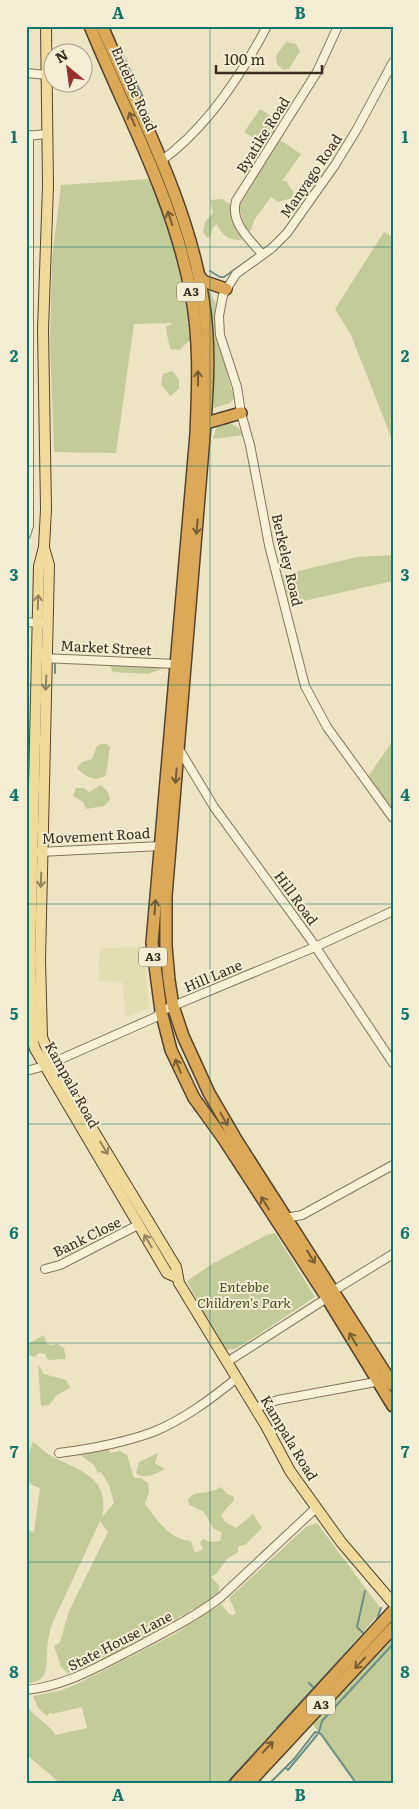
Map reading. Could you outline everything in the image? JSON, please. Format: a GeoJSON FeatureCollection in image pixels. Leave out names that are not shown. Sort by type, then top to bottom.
{"type":"FeatureCollection","features":[{"type":"Feature","properties":{"kind":"highway","name":"Entebbe Road"},"geometry":{"type":"LineString","coordinates":[[90,26],[156,163]]}},
{"type":"Feature","properties":{"kind":"highway"},"geometry":{"type":"LineString","coordinates":[[102,26],[156,163]]}},
{"type":"Feature","properties":{"kind":"highway","name":"A3"},"geometry":{"type":"LineString","coordinates":[[156,163],[185,227],[198,274],[207,331],[208,382],[201,425],[176,664],[152,942],[161,1011],[171,1050],[194,1098],[392,1382]]}},
{"type":"Feature","properties":{"kind":"highway","name":"A3"},"geometry":{"type":"LineString","coordinates":[[156,163],[191,293],[201,425],[166,896],[166,946],[173,1006],[183,1036],[209,1093],[286,1218],[393,1406]]}},
{"type":"Feature","properties":{"kind":"highway"},"geometry":{"type":"LineString","coordinates":[[198,274],[203,281],[227,287]]}},
{"type":"Feature","properties":{"kind":"highway"},"geometry":{"type":"LineString","coordinates":[[201,425],[241,413]]}},
{"type":"Feature","properties":{"kind":"highway","name":"A3"},"geometry":{"type":"LineString","coordinates":[[236,1783],[393,1611]]}},
{"type":"Feature","properties":{"kind":"highway","name":"A3"},"geometry":{"type":"LineString","coordinates":[[249,1783],[393,1628]]}},
{"type":"Feature","properties":{"kind":"main road","name":"Kampala Road"},"geometry":{"type":"LineString","coordinates":[[46,26],[46,42]]}},
{"type":"Feature","properties":{"kind":"main road","name":"Kampala Road"},"geometry":{"type":"LineString","coordinates":[[35,960],[32,852],[36,657],[32,623],[39,566],[44,547],[46,508],[44,346],[47,92]]}},
{"type":"Feature","properties":{"kind":"main road","name":"Kampala Road"},"geometry":{"type":"LineString","coordinates":[[44,547],[49,565],[48,658],[43,770],[42,852],[35,960],[33,1042],[176,1267],[178,1278],[290,1471],[341,1542],[393,1603]]}},
{"type":"Feature","properties":{"kind":"main road","name":"Kampala Road"},"geometry":{"type":"LineString","coordinates":[[48,1064],[167,1273],[178,1278]]}},
{"type":"Feature","properties":{"kind":"street"},"geometry":{"type":"LineString","coordinates":[[156,163],[180,148],[207,118],[267,26]]}},
{"type":"Feature","properties":{"kind":"street","name":"Byatike Road"},"geometry":{"type":"LineString","coordinates":[[262,254],[238,223],[234,214],[236,201],[317,72],[338,26]]}},
{"type":"Feature","properties":{"kind":"street","name":"Manyago Road"},"geometry":{"type":"LineString","coordinates":[[227,287],[245,265],[262,254],[287,233],[335,165],[357,129],[393,62]]}},
{"type":"Feature","properties":{"kind":"street"},"geometry":{"type":"LineString","coordinates":[[26,73],[42,74]]}},
{"type":"Feature","properties":{"kind":"street"},"geometry":{"type":"LineString","coordinates":[[26,535],[29,526],[27,346],[28,135],[47,134]]}},
{"type":"Feature","properties":{"kind":"street","name":"Berkeley Road"},"geometry":{"type":"LineString","coordinates":[[227,287],[219,316],[220,335],[237,387],[269,546],[305,686],[328,727],[393,818]]}},
{"type":"Feature","properties":{"kind":"street"},"geometry":{"type":"LineString","coordinates":[[27,346],[44,346]]}},
{"type":"Feature","properties":{"kind":"street"},"geometry":{"type":"LineString","coordinates":[[32,623],[48,622]]}},
{"type":"Feature","properties":{"kind":"street","name":"Market Street"},"geometry":{"type":"LineString","coordinates":[[36,657],[176,664]]}},
{"type":"Feature","properties":{"kind":"street","name":"Hill Road"},"geometry":{"type":"LineString","coordinates":[[178,749],[225,823],[315,947],[392,1059]]}},
{"type":"Feature","properties":{"kind":"street","name":"Movement Road"},"geometry":{"type":"LineString","coordinates":[[32,852],[161,846]]}},
{"type":"Feature","properties":{"kind":"street","name":"Hill Lane"},"geometry":{"type":"LineString","coordinates":[[26,1070],[48,1064],[156,1017],[161,1011],[315,947],[393,911]]}},
{"type":"Feature","properties":{"kind":"street"},"geometry":{"type":"LineString","coordinates":[[286,1218],[302,1215],[393,1165]]}},
{"type":"Feature","properties":{"kind":"street","name":"Bank Close"},"geometry":{"type":"LineString","coordinates":[[45,1269],[60,1265],[138,1225]]}},
{"type":"Feature","properties":{"kind":"street"},"geometry":{"type":"LineString","coordinates":[[226,1362],[393,1254]]}},
{"type":"Feature","properties":{"kind":"street"},"geometry":{"type":"LineString","coordinates":[[59,1453],[117,1442],[152,1432],[180,1418],[237,1378]]}},
{"type":"Feature","properties":{"kind":"street"},"geometry":{"type":"LineString","coordinates":[[255,1408],[278,1400],[378,1381],[392,1382]]}},
{"type":"Feature","properties":{"kind":"street","name":"State House Lane"},"geometry":{"type":"LineString","coordinates":[[26,1690],[46,1688],[74,1680],[195,1616],[222,1596],[316,1508]]}},
{"type":"Feature","properties":{"kind":"shaded area"},"geometry":{"type":"Polygon","coordinates":[[[146,946],[146,982],[150,1007],[126,1017],[122,982],[98,981],[100,948],[146,946]]]}},
{"type":"Feature","properties":{"kind":"green space"},"geometry":{"type":"Polygon","coordinates":[[[286,42],[296,44],[300,51],[289,69],[283,70],[277,64],[276,56],[286,42]]]}},
{"type":"Feature","properties":{"kind":"green space"},"geometry":{"type":"Polygon","coordinates":[[[260,109],[281,122],[266,146],[244,132],[260,109]]]}},
{"type":"Feature","properties":{"kind":"green space"},"geometry":{"type":"Polygon","coordinates":[[[277,138],[301,154],[282,181],[286,181],[294,193],[292,198],[278,202],[271,197],[254,220],[251,231],[245,229],[238,203],[277,138]]]}},
{"type":"Feature","properties":{"kind":"green space"},"geometry":{"type":"Polygon","coordinates":[[[150,179],[172,241],[194,322],[186,322],[195,330],[190,340],[179,350],[170,349],[166,332],[166,327],[173,323],[134,324],[116,453],[54,452],[50,344],[52,258],[61,185],[150,179]]]}},
{"type":"Feature","properties":{"kind":"green space"},"geometry":{"type":"Polygon","coordinates":[[[222,199],[230,204],[245,236],[241,240],[226,237],[217,224],[213,227],[210,237],[207,238],[203,232],[205,222],[213,213],[210,200],[222,199]]]}},
{"type":"Feature","properties":{"kind":"green space"},"geometry":{"type":"Polygon","coordinates":[[[384,232],[393,237],[393,442],[351,335],[335,309],[384,232]]]}},
{"type":"Feature","properties":{"kind":"green space"},"geometry":{"type":"Polygon","coordinates":[[[208,288],[216,304],[215,329],[234,398],[230,403],[214,408],[214,361],[208,288]]]}},
{"type":"Feature","properties":{"kind":"green space"},"geometry":{"type":"Polygon","coordinates":[[[172,371],[179,379],[179,389],[170,396],[161,384],[163,374],[172,371]]]}},
{"type":"Feature","properties":{"kind":"green space"},"geometry":{"type":"Polygon","coordinates":[[[227,422],[238,427],[243,435],[213,439],[217,425],[227,422]]]}},
{"type":"Feature","properties":{"kind":"green space"},"geometry":{"type":"Polygon","coordinates":[[[393,555],[393,581],[290,604],[282,575],[357,557],[393,555]]]}},
{"type":"Feature","properties":{"kind":"green space"},"geometry":{"type":"Polygon","coordinates":[[[109,664],[160,666],[163,668],[148,674],[113,672],[109,664]]]}},
{"type":"Feature","properties":{"kind":"green space"},"geometry":{"type":"Polygon","coordinates":[[[393,740],[393,814],[368,777],[393,740]]]}},
{"type":"Feature","properties":{"kind":"green space"},"geometry":{"type":"Polygon","coordinates":[[[107,744],[110,747],[106,775],[94,779],[77,768],[82,762],[92,759],[97,746],[107,744]]]}},
{"type":"Feature","properties":{"kind":"green space"},"geometry":{"type":"Polygon","coordinates":[[[101,785],[108,792],[110,800],[104,806],[86,809],[83,802],[73,796],[76,788],[84,788],[89,792],[101,785]]]}},
{"type":"Feature","properties":{"kind":"green space","name":"Entebbe Children's Park"},"geometry":{"type":"Polygon","coordinates":[[[275,1233],[315,1297],[244,1344],[234,1349],[226,1350],[219,1343],[187,1281],[212,1264],[267,1235],[275,1233]]]}},
{"type":"Feature","properties":{"kind":"green space"},"geometry":{"type":"Polygon","coordinates":[[[44,1335],[47,1344],[52,1345],[56,1343],[64,1348],[66,1359],[48,1360],[45,1354],[39,1353],[35,1357],[26,1354],[26,1345],[44,1335]]]}},
{"type":"Feature","properties":{"kind":"green space"},"geometry":{"type":"Polygon","coordinates":[[[38,1365],[44,1374],[66,1380],[70,1388],[57,1395],[49,1405],[41,1406],[38,1365]]]}},
{"type":"Feature","properties":{"kind":"green space"},"geometry":{"type":"Polygon","coordinates":[[[33,1442],[46,1453],[81,1471],[97,1484],[102,1493],[104,1503],[102,1517],[114,1503],[109,1485],[101,1472],[98,1473],[94,1465],[80,1455],[108,1449],[111,1453],[120,1451],[127,1455],[134,1478],[141,1478],[148,1483],[149,1492],[145,1504],[170,1533],[176,1537],[191,1541],[195,1553],[203,1549],[200,1543],[203,1539],[210,1542],[220,1541],[222,1533],[213,1528],[204,1512],[189,1505],[188,1499],[194,1494],[213,1491],[221,1487],[227,1494],[233,1496],[234,1500],[221,1515],[225,1522],[236,1528],[253,1514],[262,1528],[245,1545],[238,1546],[238,1552],[227,1559],[216,1574],[211,1577],[219,1585],[219,1599],[206,1607],[199,1606],[196,1610],[192,1609],[185,1616],[181,1615],[176,1622],[170,1622],[163,1629],[157,1629],[150,1639],[145,1640],[140,1637],[125,1645],[125,1651],[105,1660],[103,1657],[68,1673],[61,1667],[54,1646],[60,1642],[69,1611],[108,1532],[100,1521],[52,1624],[44,1674],[38,1681],[26,1683],[26,1530],[34,1532],[40,1488],[30,1483],[26,1473],[26,1462],[33,1442]]]}},
{"type":"Feature","properties":{"kind":"green space"},"geometry":{"type":"Polygon","coordinates":[[[158,1453],[155,1463],[165,1469],[146,1476],[136,1473],[139,1462],[158,1453]]]}},
{"type":"Feature","properties":{"kind":"green space"},"geometry":{"type":"Polygon","coordinates":[[[317,1523],[381,1609],[379,1614],[314,1688],[310,1685],[313,1689],[226,1783],[60,1783],[26,1754],[26,1705],[51,1728],[55,1735],[87,1728],[82,1707],[52,1714],[51,1712],[47,1716],[38,1708],[33,1696],[62,1690],[79,1683],[175,1634],[221,1604],[229,1614],[233,1615],[236,1613],[229,1598],[306,1527],[317,1523]]]}},
{"type":"Feature","properties":{"kind":"green space"},"geometry":{"type":"Polygon","coordinates":[[[393,1638],[393,1783],[355,1783],[311,1722],[389,1639],[393,1638]]]}},
{"type":"Feature","properties":{"kind":"waterway"},"geometry":{"type":"LineString","coordinates":[[109,26],[115,41]]}},
{"type":"Feature","properties":{"kind":"waterway"},"geometry":{"type":"LineString","coordinates":[[119,48],[143,97]]}},
{"type":"Feature","properties":{"kind":"waterway"},"geometry":{"type":"LineString","coordinates":[[210,271],[220,277],[224,277],[257,254]]}},
{"type":"Feature","properties":{"kind":"waterway"},"geometry":{"type":"LineString","coordinates":[[55,663],[55,673]]}},
{"type":"Feature","properties":{"kind":"waterway"},"geometry":{"type":"LineString","coordinates":[[357,1627],[365,1591]]}},
{"type":"Feature","properties":{"kind":"waterway"},"geometry":{"type":"LineString","coordinates":[[376,1622],[381,1608]]}},
{"type":"Feature","properties":{"kind":"waterway"},"geometry":{"type":"LineString","coordinates":[[358,1628],[364,1634]]}},
{"type":"Feature","properties":{"kind":"waterway"},"geometry":{"type":"LineString","coordinates":[[277,1728],[362,1636]]}},
{"type":"Feature","properties":{"kind":"waterway"},"geometry":{"type":"LineString","coordinates":[[319,1732],[322,1721],[393,1644]]}},
{"type":"Feature","properties":{"kind":"waterway"},"geometry":{"type":"LineString","coordinates":[[309,1683],[314,1688]]}},
{"type":"Feature","properties":{"kind":"waterway"},"geometry":{"type":"LineString","coordinates":[[227,1783],[275,1731]]}},
{"type":"Feature","properties":{"kind":"waterway"},"geometry":{"type":"LineString","coordinates":[[270,1783],[294,1759],[315,1732],[321,1734],[356,1783]]}},
{"type":"Feature","properties":{"kind":"waterway"},"geometry":{"type":"LineString","coordinates":[[286,1768],[288,1770],[317,1735]]}}]}
